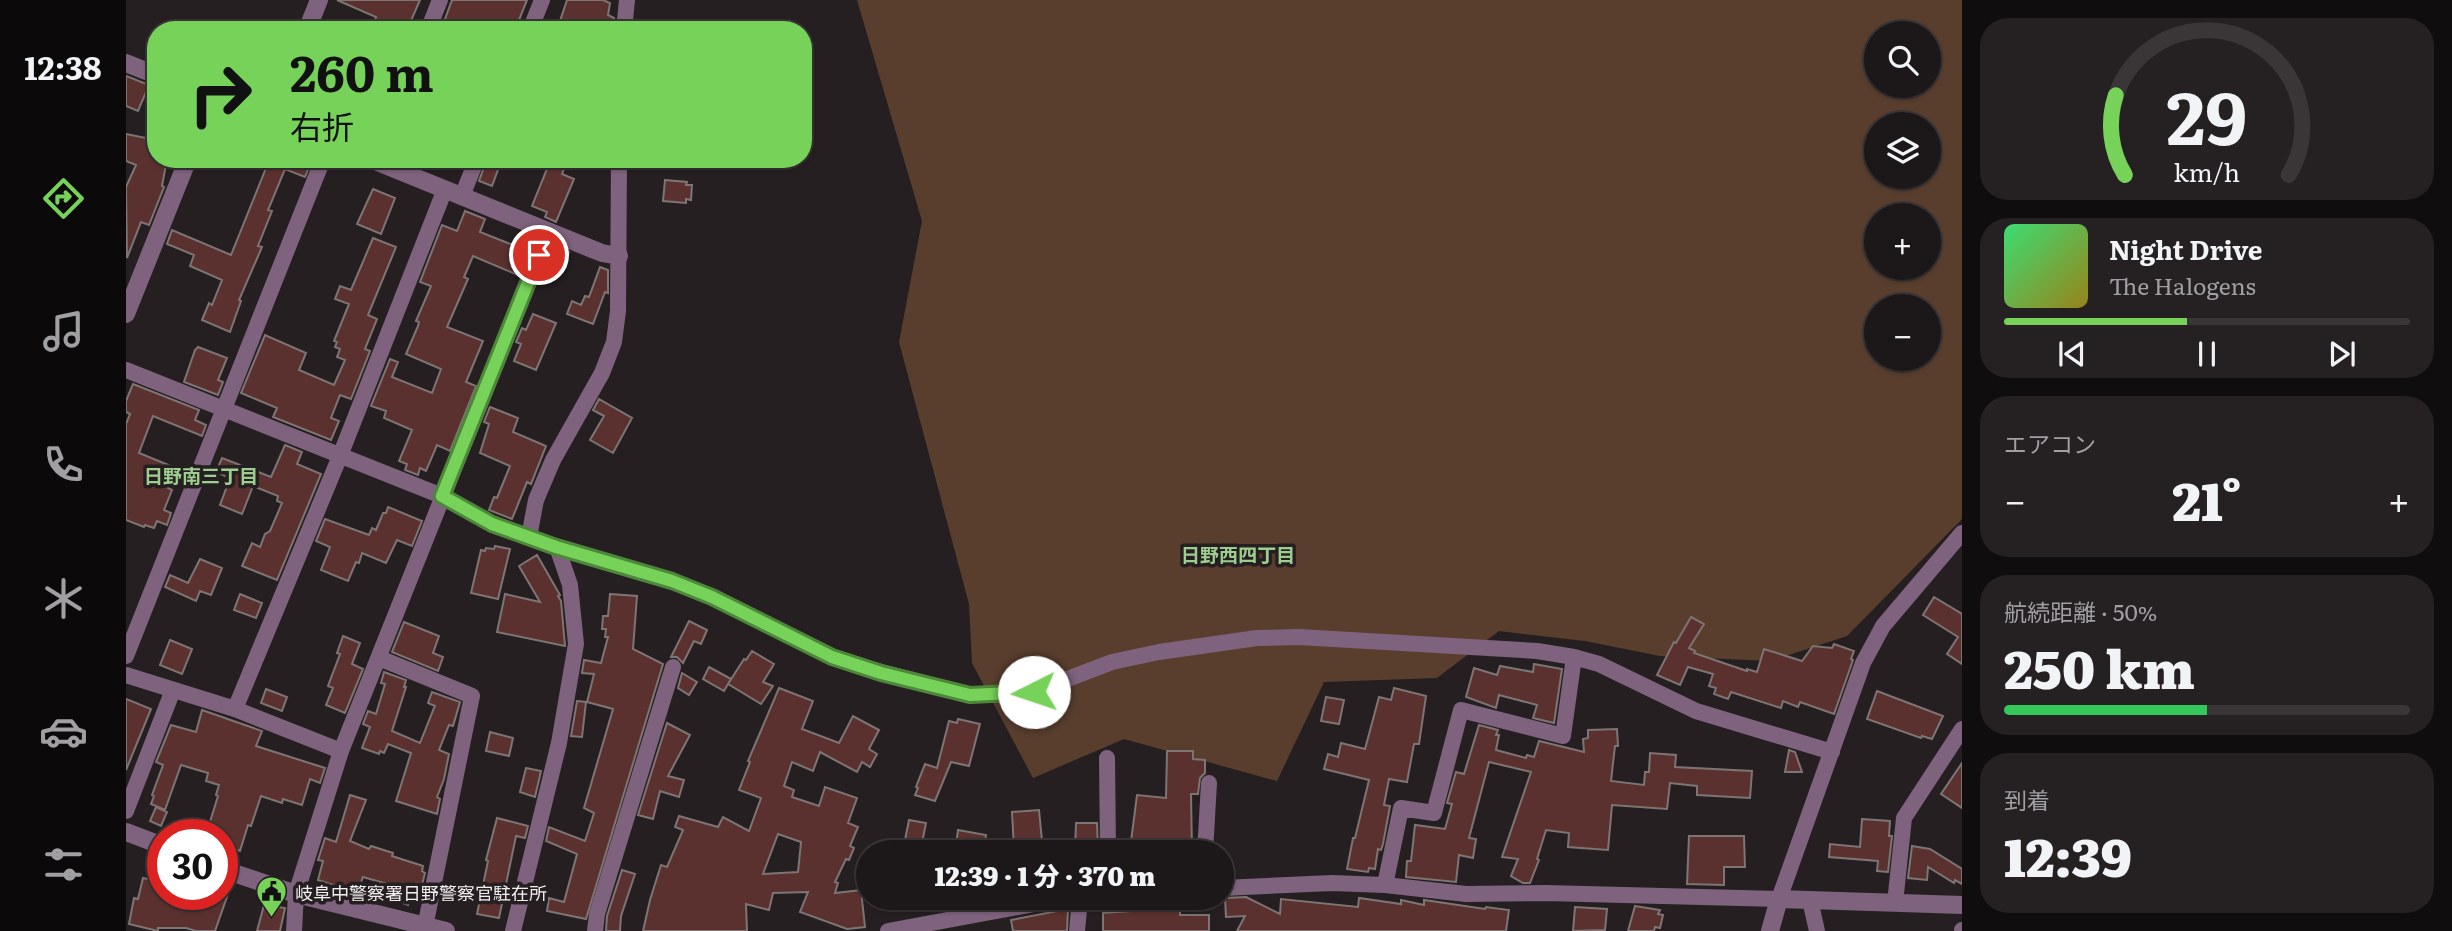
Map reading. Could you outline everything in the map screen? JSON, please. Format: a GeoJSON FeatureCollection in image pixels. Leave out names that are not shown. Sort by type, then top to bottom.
{"type":"FeatureCollection","features":[{"type":"Feature","properties":{"kind":"street"},"geometry":{"type":"LineString","coordinates":[[311,21],[319,0]]}},
{"type":"Feature","properties":{"kind":"street"},"geometry":{"type":"LineString","coordinates":[[432,21],[440,0]]}},
{"type":"Feature","properties":{"kind":"street"},"geometry":{"type":"LineString","coordinates":[[534,21],[542,0]]}},
{"type":"Feature","properties":{"kind":"street"},"geometry":{"type":"LineString","coordinates":[[625,21],[627,0]]}},
{"type":"Feature","properties":{"kind":"street"},"geometry":{"type":"LineString","coordinates":[[126,63],[147,71]]}},
{"type":"Feature","properties":{"kind":"street"},"geometry":{"type":"LineString","coordinates":[[126,314],[184,168]]}},
{"type":"Feature","properties":{"kind":"street"},"geometry":{"type":"LineString","coordinates":[[126,656],[319,168]]}},
{"type":"Feature","properties":{"kind":"street"},"geometry":{"type":"LineString","coordinates":[[394,168],[602,253],[619,256]]}},
{"type":"Feature","properties":{"kind":"street"},"geometry":{"type":"LineString","coordinates":[[462,196],[473,168]]}},
{"type":"Feature","properties":{"kind":"street"},"geometry":{"type":"LineString","coordinates":[[529,537],[536,500],[553,460],[602,373],[614,342],[618,311],[619,168]]}},
{"type":"Feature","properties":{"kind":"street"},"geometry":{"type":"LineString","coordinates":[[235,709],[340,456],[445,189]]}},
{"type":"Feature","properties":{"kind":"street"},"geometry":{"type":"LineString","coordinates":[[294,931],[296,894],[341,751],[549,231]]}},
{"type":"Feature","properties":{"kind":"street"},"geometry":{"type":"LineString","coordinates":[[126,370],[442,496],[492,524],[556,547],[672,581],[712,597],[832,657],[881,673],[970,695],[1034,692],[1112,662],[1159,652],[1257,638],[1299,637],[1537,651],[1599,664],[1696,711],[1832,752]]}},
{"type":"Feature","properties":{"kind":"street"},"geometry":{"type":"LineString","coordinates":[[1770,931],[1863,663],[1883,626],[1955,554],[1962,533]]}},
{"type":"Feature","properties":{"kind":"street"},"geometry":{"type":"LineString","coordinates":[[513,931],[559,743],[576,644],[570,585],[556,547]]}},
{"type":"Feature","properties":{"kind":"street"},"geometry":{"type":"LineString","coordinates":[[1385,885],[1401,808],[1434,813],[1461,710],[1563,736],[1574,657]]}},
{"type":"Feature","properties":{"kind":"street"},"geometry":{"type":"LineString","coordinates":[[379,658],[472,696],[425,927]]}},
{"type":"Feature","properties":{"kind":"street"},"geometry":{"type":"LineString","coordinates":[[595,931],[597,914],[673,667]]}},
{"type":"Feature","properties":{"kind":"street"},"geometry":{"type":"LineString","coordinates":[[126,675],[235,709],[341,751]]}},
{"type":"Feature","properties":{"kind":"street"},"geometry":{"type":"LineString","coordinates":[[126,811],[173,690]]}},
{"type":"Feature","properties":{"kind":"street"},"geometry":{"type":"LineString","coordinates":[[1895,903],[1905,818],[1962,729]]}},
{"type":"Feature","properties":{"kind":"street"},"geometry":{"type":"LineString","coordinates":[[1107,758],[1108,840]]}},
{"type":"Feature","properties":{"kind":"street"},"geometry":{"type":"LineString","coordinates":[[1206,840],[1209,783]]}},
{"type":"Feature","properties":{"kind":"street"},"geometry":{"type":"LineString","coordinates":[[126,832],[147,840]]}},
{"type":"Feature","properties":{"kind":"street"},"geometry":{"type":"LineString","coordinates":[[238,874],[296,894],[446,931]]}},
{"type":"Feature","properties":{"kind":"street"},"geometry":{"type":"LineString","coordinates":[[1234,887],[1332,883],[1385,885],[1466,894],[1962,905]]}},
{"type":"Feature","properties":{"kind":"street"},"geometry":{"type":"LineString","coordinates":[[1810,900],[1817,931]]}},
{"type":"Feature","properties":{"kind":"street"},"geometry":{"type":"LineString","coordinates":[[888,931],[1001,910]]}},
{"type":"Feature","properties":{"kind":"street"},"geometry":{"type":"LineString","coordinates":[[1077,931],[1079,910]]}},
{"type":"Feature","properties":{"kind":"shaded area"},"geometry":{"type":"Polygon","coordinates":[[[857,0],[1962,0],[1962,519],[1847,636],[1770,661],[1660,656],[1585,641],[1499,631],[1437,678],[1324,682],[1277,781],[1124,739],[1033,778],[972,663],[969,604],[899,342],[922,221],[857,0]]]}},
{"type":"Feature","properties":{"kind":"building"},"geometry":{"type":"Polygon","coordinates":[[[337,0],[420,0],[411,21],[375,21],[376,17],[337,0]]]}},
{"type":"Feature","properties":{"kind":"building"},"geometry":{"type":"Polygon","coordinates":[[[452,0],[527,0],[519,21],[444,21],[452,0]]]}},
{"type":"Feature","properties":{"kind":"building"},"geometry":{"type":"Polygon","coordinates":[[[567,0],[603,0],[610,3],[608,15],[614,18],[613,21],[560,21],[567,0]]]}},
{"type":"Feature","properties":{"kind":"building"},"geometry":{"type":"Polygon","coordinates":[[[126,76],[147,84],[138,111],[126,106],[126,76]]]}},
{"type":"Feature","properties":{"kind":"building"},"geometry":{"type":"Polygon","coordinates":[[[126,134],[147,138],[147,168],[165,168],[164,187],[149,225],[141,222],[127,258],[126,187],[136,165],[126,161],[126,134]]]}},
{"type":"Feature","properties":{"kind":"building"},"geometry":{"type":"Polygon","coordinates":[[[266,168],[308,168],[305,177],[285,169],[268,210],[272,211],[258,246],[262,247],[239,300],[241,301],[230,332],[202,320],[209,303],[212,305],[222,280],[190,266],[194,255],[167,244],[172,230],[231,255],[266,168]]]}},
{"type":"Feature","properties":{"kind":"building"},"geometry":{"type":"Polygon","coordinates":[[[484,168],[499,168],[492,186],[479,181],[484,168]]]}},
{"type":"Feature","properties":{"kind":"building"},"geometry":{"type":"Polygon","coordinates":[[[547,168],[564,168],[562,174],[574,179],[556,222],[545,217],[547,212],[532,206],[547,168]]]}},
{"type":"Feature","properties":{"kind":"building"},"geometry":{"type":"Polygon","coordinates":[[[665,180],[692,185],[691,200],[686,199],[686,203],[663,201],[665,180]]]}},
{"type":"Feature","properties":{"kind":"building"},"geometry":{"type":"Polygon","coordinates":[[[373,189],[395,198],[381,234],[357,224],[373,189]]]}},
{"type":"Feature","properties":{"kind":"building"},"geometry":{"type":"Polygon","coordinates":[[[465,211],[485,219],[480,232],[513,245],[516,239],[532,246],[520,276],[473,256],[464,277],[468,279],[447,327],[483,341],[466,382],[476,386],[450,451],[437,445],[426,471],[420,468],[418,475],[405,470],[407,464],[399,461],[412,430],[384,418],[386,411],[371,406],[390,359],[398,362],[392,377],[432,393],[441,369],[406,354],[431,286],[420,282],[442,225],[457,231],[465,211]]]}},
{"type":"Feature","properties":{"kind":"building"},"geometry":{"type":"Polygon","coordinates":[[[373,238],[396,247],[368,315],[377,319],[365,349],[370,351],[351,399],[340,395],[331,418],[339,421],[331,440],[273,417],[277,408],[241,393],[265,335],[306,353],[299,370],[334,385],[345,360],[337,357],[340,349],[335,347],[337,342],[334,341],[349,304],[335,299],[340,286],[351,290],[373,238]]]}},
{"type":"Feature","properties":{"kind":"building"},"geometry":{"type":"Polygon","coordinates":[[[563,249],[569,252],[562,269],[551,271],[547,264],[551,253],[563,249]]]}},
{"type":"Feature","properties":{"kind":"building"},"geometry":{"type":"Polygon","coordinates":[[[600,267],[608,270],[608,293],[605,292],[593,324],[567,314],[572,301],[581,305],[585,296],[589,297],[600,267]]]}},
{"type":"Feature","properties":{"kind":"building"},"geometry":{"type":"Polygon","coordinates":[[[533,314],[556,323],[536,370],[514,361],[521,344],[516,342],[522,328],[526,330],[533,314]]]}},
{"type":"Feature","properties":{"kind":"building"},"geometry":{"type":"Polygon","coordinates":[[[198,347],[227,358],[218,380],[223,382],[218,395],[184,382],[198,347]]]}},
{"type":"Feature","properties":{"kind":"building"},"geometry":{"type":"Polygon","coordinates":[[[133,384],[199,410],[195,420],[206,425],[202,436],[153,416],[139,453],[176,468],[168,488],[172,490],[164,510],[171,513],[167,525],[157,521],[154,528],[126,520],[126,424],[130,414],[126,412],[126,401],[133,384]]]}},
{"type":"Feature","properties":{"kind":"building"},"geometry":{"type":"Polygon","coordinates":[[[599,399],[632,418],[613,453],[590,440],[604,416],[593,410],[599,399]]]}},
{"type":"Feature","properties":{"kind":"building"},"geometry":{"type":"Polygon","coordinates":[[[490,407],[518,418],[513,432],[546,446],[531,484],[527,482],[512,519],[489,510],[510,466],[480,453],[489,424],[484,422],[490,407]]]}},
{"type":"Feature","properties":{"kind":"building"},"geometry":{"type":"Polygon","coordinates":[[[285,445],[302,452],[297,464],[321,474],[277,580],[242,566],[252,543],[260,547],[282,503],[277,501],[278,496],[253,486],[242,514],[220,505],[230,478],[216,472],[222,458],[271,477],[285,445]]]}},
{"type":"Feature","properties":{"kind":"building"},"geometry":{"type":"Polygon","coordinates":[[[388,507],[422,521],[412,546],[397,540],[386,563],[362,553],[348,581],[321,570],[330,547],[316,541],[325,519],[369,535],[372,528],[376,530],[388,507]]]}},
{"type":"Feature","properties":{"kind":"building"},"geometry":{"type":"Polygon","coordinates":[[[495,546],[510,549],[498,599],[471,593],[481,550],[494,549],[495,546]]]}},
{"type":"Feature","properties":{"kind":"building"},"geometry":{"type":"Polygon","coordinates":[[[537,555],[560,595],[565,646],[497,632],[505,594],[540,602],[519,566],[537,555]]]}},
{"type":"Feature","properties":{"kind":"building"},"geometry":{"type":"Polygon","coordinates":[[[200,559],[222,568],[211,595],[200,591],[196,601],[165,587],[170,575],[188,583],[200,559]]]}},
{"type":"Feature","properties":{"kind":"building"},"geometry":{"type":"Polygon","coordinates":[[[240,594],[262,603],[256,618],[234,610],[240,594]]]}},
{"type":"Feature","properties":{"kind":"building"},"geometry":{"type":"Polygon","coordinates":[[[610,594],[637,596],[633,649],[663,664],[586,919],[547,911],[549,898],[564,902],[577,854],[546,841],[549,827],[585,841],[594,813],[584,808],[613,709],[587,702],[594,674],[582,673],[584,660],[601,663],[608,637],[605,637],[606,629],[602,629],[603,616],[608,616],[610,594]]]}},
{"type":"Feature","properties":{"kind":"building"},"geometry":{"type":"Polygon","coordinates":[[[1934,597],[1962,614],[1962,664],[1947,654],[1958,637],[1923,615],[1934,597]]]}},
{"type":"Feature","properties":{"kind":"building"},"geometry":{"type":"Polygon","coordinates":[[[1691,617],[1704,624],[1689,648],[1695,651],[1694,653],[1747,671],[1757,672],[1764,649],[1802,661],[1813,646],[1832,648],[1834,644],[1854,651],[1834,714],[1800,702],[1798,707],[1783,701],[1781,708],[1731,692],[1728,699],[1714,694],[1716,688],[1709,686],[1713,674],[1688,667],[1680,685],[1657,675],[1691,617]]]}},
{"type":"Feature","properties":{"kind":"building"},"geometry":{"type":"Polygon","coordinates":[[[689,621],[707,630],[701,644],[694,641],[683,663],[677,657],[671,657],[689,621]]]}},
{"type":"Feature","properties":{"kind":"building"},"geometry":{"type":"Polygon","coordinates":[[[404,622],[439,636],[433,653],[443,657],[438,671],[392,652],[404,622]]]}},
{"type":"Feature","properties":{"kind":"building"},"geometry":{"type":"Polygon","coordinates":[[[343,636],[360,643],[352,664],[363,669],[345,713],[326,705],[333,688],[328,686],[340,654],[337,653],[343,636]]]}},
{"type":"Feature","properties":{"kind":"building"},"geometry":{"type":"Polygon","coordinates":[[[170,640],[192,649],[182,674],[160,665],[170,640]]]}},
{"type":"Feature","properties":{"kind":"building"},"geometry":{"type":"Polygon","coordinates":[[[752,651],[774,664],[763,682],[773,686],[761,704],[728,684],[752,651]]]}},
{"type":"Feature","properties":{"kind":"building"},"geometry":{"type":"Polygon","coordinates":[[[1534,664],[1562,669],[1554,723],[1533,718],[1537,705],[1499,695],[1496,708],[1466,697],[1474,668],[1497,675],[1500,666],[1533,672],[1534,664]]]}},
{"type":"Feature","properties":{"kind":"building"},"geometry":{"type":"Polygon","coordinates":[[[709,667],[731,679],[724,691],[703,679],[709,667]]]}},
{"type":"Feature","properties":{"kind":"building"},"geometry":{"type":"Polygon","coordinates":[[[384,672],[406,680],[392,731],[420,743],[435,706],[428,703],[432,692],[460,702],[453,726],[449,725],[439,750],[449,754],[437,797],[440,799],[437,814],[396,801],[411,753],[388,744],[384,753],[380,751],[379,754],[362,748],[370,727],[363,724],[368,711],[376,714],[385,684],[381,683],[384,672]]]}},
{"type":"Feature","properties":{"kind":"building"},"geometry":{"type":"Polygon","coordinates":[[[682,673],[697,682],[689,695],[678,688],[682,673]]]}},
{"type":"Feature","properties":{"kind":"building"},"geometry":{"type":"Polygon","coordinates":[[[779,688],[813,701],[802,729],[839,743],[853,716],[879,730],[869,749],[877,754],[870,767],[862,762],[857,772],[820,752],[813,771],[792,762],[784,786],[794,790],[792,797],[819,806],[825,787],[857,798],[848,823],[858,827],[850,846],[854,848],[835,882],[838,883],[835,893],[856,891],[856,910],[863,910],[865,927],[847,929],[800,912],[808,892],[773,893],[769,910],[746,904],[747,931],[643,931],[661,865],[667,867],[683,830],[675,827],[679,816],[718,827],[723,817],[749,831],[761,798],[739,790],[750,762],[748,761],[779,688]],[[778,834],[763,874],[798,872],[801,842],[778,834]]]}},
{"type":"Feature","properties":{"kind":"building"},"geometry":{"type":"Polygon","coordinates":[[[1394,688],[1426,696],[1419,744],[1414,744],[1407,782],[1389,779],[1384,805],[1390,806],[1375,869],[1369,868],[1368,872],[1347,869],[1369,780],[1324,769],[1328,754],[1338,757],[1341,743],[1365,749],[1379,697],[1391,700],[1394,688]]]}},
{"type":"Feature","properties":{"kind":"building"},"geometry":{"type":"Polygon","coordinates":[[[266,689],[287,697],[282,711],[261,703],[266,689]]]}},
{"type":"Feature","properties":{"kind":"building"},"geometry":{"type":"Polygon","coordinates":[[[1877,691],[1943,716],[1932,739],[1921,738],[1867,719],[1877,691]]]}},
{"type":"Feature","properties":{"kind":"building"},"geometry":{"type":"Polygon","coordinates":[[[1326,697],[1344,700],[1339,724],[1321,721],[1326,697]]]}},
{"type":"Feature","properties":{"kind":"building"},"geometry":{"type":"Polygon","coordinates":[[[126,699],[151,709],[126,770],[126,699]]]}},
{"type":"Feature","properties":{"kind":"building"},"geometry":{"type":"Polygon","coordinates":[[[577,701],[586,702],[582,737],[571,736],[577,701]]]}},
{"type":"Feature","properties":{"kind":"building"},"geometry":{"type":"Polygon","coordinates":[[[202,710],[262,731],[256,746],[325,768],[320,783],[310,779],[302,805],[283,799],[282,803],[261,796],[251,826],[248,825],[240,851],[238,850],[238,819],[211,819],[219,785],[206,781],[208,773],[181,765],[165,810],[151,804],[163,765],[156,762],[171,725],[196,732],[202,710]]]}},
{"type":"Feature","properties":{"kind":"building"},"geometry":{"type":"Polygon","coordinates":[[[958,719],[980,724],[969,766],[951,762],[935,801],[915,795],[925,764],[937,768],[949,721],[957,723],[958,719]]]}},
{"type":"Feature","properties":{"kind":"building"},"geometry":{"type":"Polygon","coordinates":[[[667,723],[690,735],[668,776],[684,780],[679,797],[660,791],[653,819],[638,815],[667,723]]]}},
{"type":"Feature","properties":{"kind":"building"},"geometry":{"type":"Polygon","coordinates":[[[1479,725],[1498,730],[1496,750],[1526,758],[1527,755],[1534,757],[1539,741],[1584,752],[1583,739],[1588,738],[1588,730],[1617,729],[1618,746],[1615,746],[1611,781],[1644,785],[1645,772],[1649,772],[1650,753],[1676,755],[1675,767],[1752,771],[1750,798],[1697,795],[1697,786],[1670,783],[1667,809],[1612,805],[1608,850],[1568,847],[1569,833],[1546,830],[1530,883],[1523,883],[1511,876],[1518,859],[1502,857],[1531,772],[1489,762],[1469,838],[1476,839],[1473,858],[1459,855],[1456,882],[1406,877],[1407,861],[1411,861],[1415,825],[1445,829],[1452,804],[1447,803],[1456,772],[1464,774],[1479,725]]]}},
{"type":"Feature","properties":{"kind":"building"},"geometry":{"type":"Polygon","coordinates":[[[490,732],[513,738],[509,756],[486,751],[490,732]]]}},
{"type":"Feature","properties":{"kind":"building"},"geometry":{"type":"Polygon","coordinates":[[[1789,750],[1795,752],[1802,772],[1785,772],[1789,750]]]}},
{"type":"Feature","properties":{"kind":"building"},"geometry":{"type":"Polygon","coordinates":[[[1167,751],[1193,751],[1193,759],[1205,760],[1205,773],[1200,778],[1198,794],[1191,794],[1192,840],[1131,840],[1137,795],[1166,798],[1167,751]]]}},
{"type":"Feature","properties":{"kind":"building"},"geometry":{"type":"Polygon","coordinates":[[[1962,763],[1962,808],[1941,794],[1962,763]]]}},
{"type":"Feature","properties":{"kind":"building"},"geometry":{"type":"Polygon","coordinates":[[[526,768],[541,771],[535,797],[520,792],[526,768]]]}},
{"type":"Feature","properties":{"kind":"building"},"geometry":{"type":"Polygon","coordinates":[[[350,795],[366,800],[350,841],[369,849],[371,846],[393,853],[392,856],[423,866],[422,871],[425,873],[422,885],[416,883],[408,905],[383,896],[387,884],[363,877],[357,893],[318,880],[323,861],[318,860],[325,838],[336,842],[350,795]]]}},
{"type":"Feature","properties":{"kind":"building"},"geometry":{"type":"Polygon","coordinates":[[[156,807],[167,812],[164,819],[151,819],[156,807]]]}},
{"type":"Feature","properties":{"kind":"building"},"geometry":{"type":"Polygon","coordinates":[[[1039,810],[1042,840],[1014,840],[1012,812],[1039,810]]]}},
{"type":"Feature","properties":{"kind":"building"},"geometry":{"type":"Polygon","coordinates":[[[497,818],[528,826],[525,838],[516,836],[499,918],[477,914],[488,861],[486,860],[497,818]]]}},
{"type":"Feature","properties":{"kind":"building"},"geometry":{"type":"Polygon","coordinates":[[[1862,819],[1890,821],[1889,836],[1892,836],[1888,872],[1877,871],[1878,861],[1829,857],[1830,844],[1860,847],[1862,819]]]}},
{"type":"Feature","properties":{"kind":"building"},"geometry":{"type":"Polygon","coordinates":[[[909,820],[926,823],[923,840],[905,840],[909,820]]]}},
{"type":"Feature","properties":{"kind":"building"},"geometry":{"type":"Polygon","coordinates":[[[1076,823],[1097,823],[1098,840],[1075,840],[1076,823]]]}},
{"type":"Feature","properties":{"kind":"building"},"geometry":{"type":"Polygon","coordinates":[[[958,830],[986,835],[985,840],[957,840],[958,830]]]}},
{"type":"Feature","properties":{"kind":"building"},"geometry":{"type":"Polygon","coordinates":[[[1689,836],[1744,836],[1745,867],[1724,867],[1724,885],[1687,884],[1689,836]]]}},
{"type":"Feature","properties":{"kind":"building"},"geometry":{"type":"Polygon","coordinates":[[[1912,846],[1930,849],[1962,869],[1962,884],[1955,880],[1954,883],[1928,867],[1927,880],[1908,878],[1912,846]]]}},
{"type":"Feature","properties":{"kind":"building"},"geometry":{"type":"Polygon","coordinates":[[[622,870],[635,874],[621,916],[620,931],[606,931],[607,916],[622,870]]]}},
{"type":"Feature","properties":{"kind":"building"},"geometry":{"type":"Polygon","coordinates":[[[143,878],[147,879],[147,910],[222,910],[215,931],[158,928],[158,931],[129,924],[134,898],[138,899],[143,878]]]}},
{"type":"Feature","properties":{"kind":"building"},"geometry":{"type":"Polygon","coordinates":[[[1246,897],[1280,914],[1281,899],[1358,907],[1359,898],[1401,904],[1401,900],[1424,905],[1424,900],[1509,910],[1506,931],[1237,931],[1245,916],[1226,917],[1226,910],[1234,910],[1234,898],[1246,897]]]}},
{"type":"Feature","properties":{"kind":"building","name":"岐阜中警察署日野警察官駐在所"},"geometry":{"type":"Polygon","coordinates":[[[264,905],[285,908],[280,931],[257,931],[264,905]]]}},
{"type":"Feature","properties":{"kind":"building"},"geometry":{"type":"Polygon","coordinates":[[[1635,906],[1660,910],[1658,914],[1663,915],[1660,928],[1655,927],[1654,931],[1628,931],[1635,906]]]}},
{"type":"Feature","properties":{"kind":"building"},"geometry":{"type":"Polygon","coordinates":[[[1575,907],[1607,909],[1605,930],[1573,931],[1575,907]]]}},
{"type":"Feature","properties":{"kind":"building"},"geometry":{"type":"Polygon","coordinates":[[[1068,910],[1067,931],[1013,931],[1011,920],[1068,910]]]}},
{"type":"Feature","properties":{"kind":"building"},"geometry":{"type":"Polygon","coordinates":[[[1146,910],[1180,911],[1180,915],[1209,915],[1209,931],[1103,931],[1103,913],[1146,910]]]}},
{"type":"Feature","properties":{"kind":"place","name":"岐阜中警察署日野警察官駐在所"},"geometry":{"type":"Point","coordinates":[272,919]}},
{"type":"Feature","properties":{"kind":"district","name":"日野南三丁目"},"geometry":{"type":"Point","coordinates":[201,475]}},
{"type":"Feature","properties":{"kind":"district","name":"日野西四丁目"},"geometry":{"type":"Point","coordinates":[1238,554]}},
{"type":"Feature","properties":{"kind":"route"},"geometry":{"type":"LineString","coordinates":[[539,255],[442,496],[492,524],[556,547],[672,581],[712,597],[832,657],[881,673],[970,695],[1034,692]]}}]}
